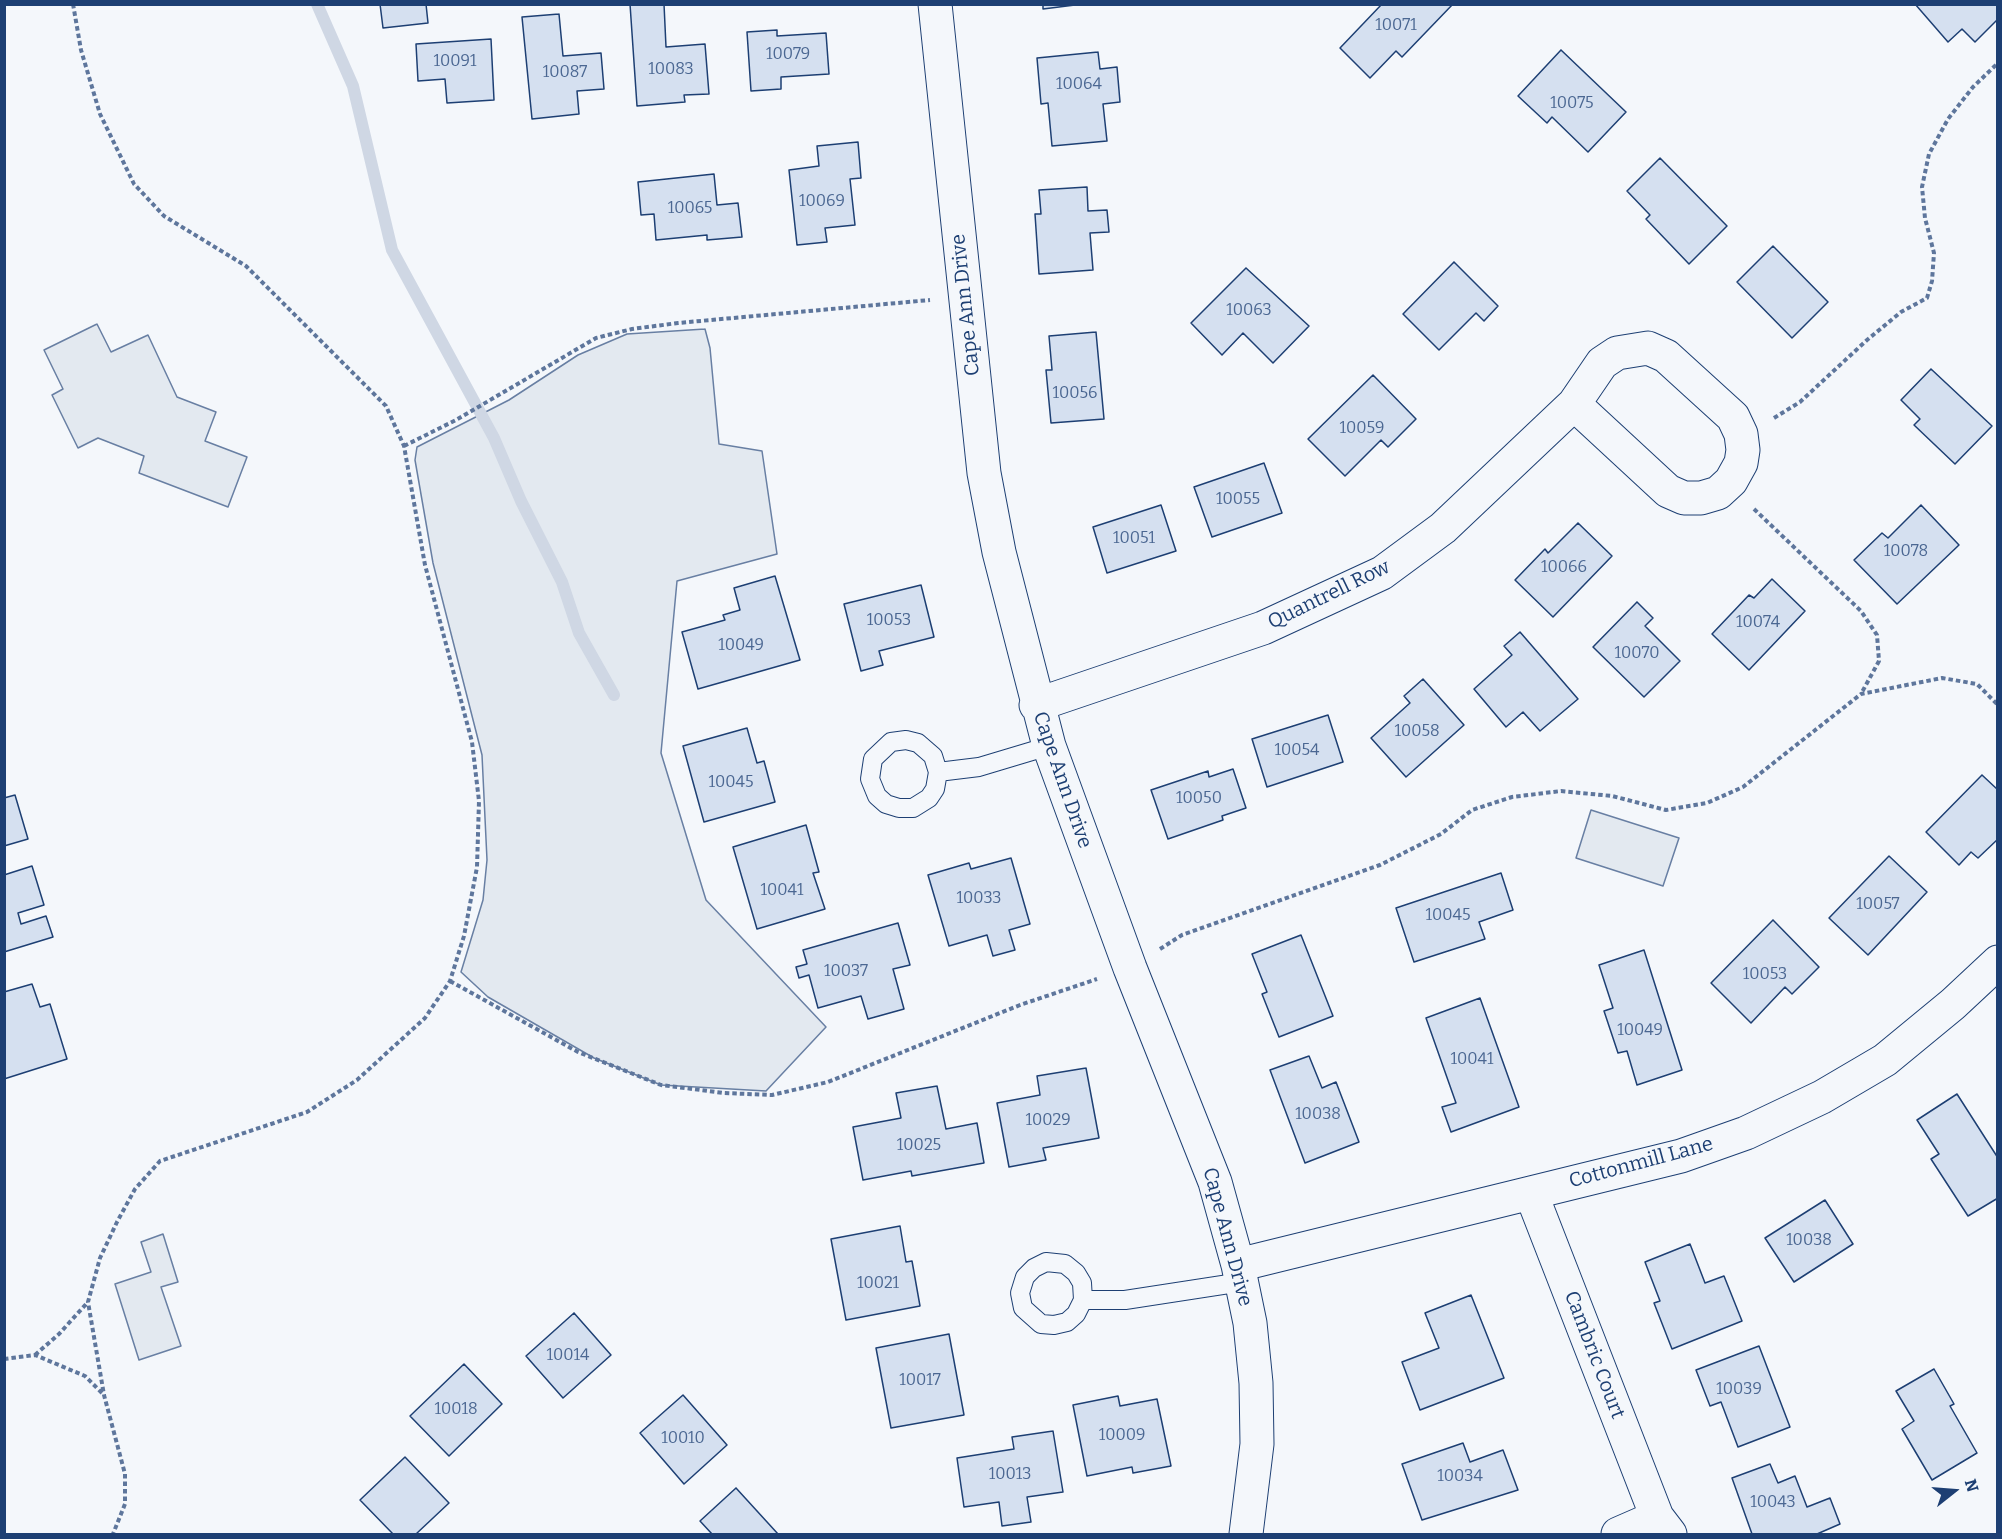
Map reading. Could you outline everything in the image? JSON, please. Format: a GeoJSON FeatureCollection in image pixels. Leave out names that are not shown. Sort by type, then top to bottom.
{"type":"FeatureCollection","features":[{"type":"Feature","properties":{"kind":"street","name":"Cape Ann Drive"},"geometry":{"type":"LineString","coordinates":[[935,4],[984,473],[999,552],[1036,705],[1049,746],[1130,968],[1215,1182],[1240,1274],[1256,1383],[1257,1444],[1246,1534]]}},
{"type":"Feature","properties":{"kind":"street","name":"Quantrell Row"},"geometry":{"type":"LineString","coordinates":[[1036,705],[1263,628],[1382,573],[1443,528],[1574,404],[1602,363],[1617,353],[1648,348],[1665,356],[1733,417],[1741,434]]}},
{"type":"Feature","properties":{"kind":"street"},"geometry":{"type":"LineString","coordinates":[[1574,404],[1668,491],[1684,498],[1701,498],[1718,494],[1731,481],[1742,463],[1741,434]]}},
{"type":"Feature","properties":{"kind":"street","name":"Cottonmill Lane"},"geometry":{"type":"LineString","coordinates":[[1240,1274],[1531,1193],[1681,1156],[1746,1133],[1822,1097],[1885,1060],[1953,1004],[1998,962]]}},
{"type":"Feature","properties":{"kind":"street","name":"Cambric Court"},"geometry":{"type":"LineString","coordinates":[[1531,1193],[1664,1526],[1618,1534]]}},
{"type":"Feature","properties":{"kind":"lane"},"geometry":{"type":"LineString","coordinates":[[938,772],[979,767],[1049,746]]}},
{"type":"Feature","properties":{"kind":"lane"},"geometry":{"type":"LineString","coordinates":[[1083,1300],[1125,1300],[1240,1274]]}},
{"type":"Feature","properties":{"kind":"path"},"geometry":{"type":"LineString","coordinates":[[73,4],[81,50],[100,114],[135,184],[164,216],[246,266],[386,406],[404,446],[425,565],[472,742],[479,801],[477,867],[464,936],[450,981],[425,1018],[357,1080],[307,1112],[160,1161],[135,1189],[117,1222],[100,1258],[88,1302],[104,1395],[125,1474],[125,1504],[113,1534]]}},
{"type":"Feature","properties":{"kind":"path"},"geometry":{"type":"LineString","coordinates":[[1741,434],[1800,402],[1901,312],[1927,298],[1932,281],[1934,253],[1925,219],[1922,187],[1929,154],[1948,119],[1973,87],[1998,63]]}},
{"type":"Feature","properties":{"kind":"path"},"geometry":{"type":"LineString","coordinates":[[404,446],[456,420],[596,338],[632,329],[965,297]]}},
{"type":"Feature","properties":{"kind":"path"},"geometry":{"type":"LineString","coordinates":[[450,981],[578,1052],[661,1085],[724,1093],[772,1095],[828,1083],[1020,1005],[1130,968],[1182,935],[1380,865],[1441,834],[1472,810],[1512,796],[1561,791],[1612,796],[1666,810],[1707,803],[1743,788],[1861,694],[1879,661],[1877,635],[1862,611],[1751,506],[1731,481]]}},
{"type":"Feature","properties":{"kind":"path"},"geometry":{"type":"LineString","coordinates":[[1861,694],[1942,678],[1977,684],[1998,705]]}},
{"type":"Feature","properties":{"kind":"path"},"geometry":{"type":"LineString","coordinates":[[35,1355],[59,1334],[88,1302]]}},
{"type":"Feature","properties":{"kind":"path"},"geometry":{"type":"LineString","coordinates":[[4,1359],[35,1355],[85,1376],[104,1395]]}},
{"type":"Feature","properties":{"kind":"shaded area"},"geometry":{"type":"Polygon","coordinates":[[[97,324],[111,352],[148,335],[177,397],[216,412],[205,441],[247,457],[228,507],[139,473],[144,456],[98,438],[78,448],[52,395],[63,389],[44,350],[97,324]]]}},
{"type":"Feature","properties":{"kind":"shaded area"},"geometry":{"type":"Polygon","coordinates":[[[705,329],[710,348],[719,444],[762,451],[777,554],[677,581],[661,753],[706,900],[826,1027],[766,1091],[661,1085],[594,1058],[488,997],[461,972],[483,900],[487,860],[482,755],[433,563],[415,460],[417,447],[509,400],[578,355],[627,334],[705,329]]]}},
{"type":"Feature","properties":{"kind":"shaded area"},"geometry":{"type":"Polygon","coordinates":[[[1591,810],[1679,838],[1663,886],[1576,858],[1591,810]]]}},
{"type":"Feature","properties":{"kind":"shaded area"},"geometry":{"type":"Polygon","coordinates":[[[163,1234],[178,1282],[161,1287],[181,1346],[139,1360],[115,1284],[151,1272],[141,1242],[163,1234]]]}},
{"type":"Feature","properties":{"kind":"building"},"geometry":{"type":"Polygon","coordinates":[[[380,4],[426,4],[428,23],[383,28],[380,4]]]}},
{"type":"Feature","properties":{"kind":"building"},"geometry":{"type":"Polygon","coordinates":[[[630,4],[664,4],[666,47],[705,44],[709,94],[684,95],[685,102],[637,106],[630,4]]]}},
{"type":"Feature","properties":{"kind":"building"},"geometry":{"type":"Polygon","coordinates":[[[1043,4],[1083,4],[1043,9],[1043,4]]]}},
{"type":"Feature","properties":{"kind":"building"},"geometry":{"type":"Polygon","coordinates":[[[1382,4],[1453,4],[1402,57],[1396,51],[1370,78],[1340,48],[1382,4]]]}},
{"type":"Feature","properties":{"kind":"building"},"geometry":{"type":"Polygon","coordinates":[[[1915,4],[1998,4],[1998,19],[1975,42],[1962,29],[1948,42],[1915,4]]]}},
{"type":"Feature","properties":{"kind":"building"},"geometry":{"type":"Polygon","coordinates":[[[559,14],[563,56],[601,53],[604,89],[577,91],[579,114],[532,119],[522,17],[559,14]]]}},
{"type":"Feature","properties":{"kind":"building"},"geometry":{"type":"Polygon","coordinates":[[[777,30],[777,36],[826,33],[829,74],[781,77],[781,89],[751,91],[747,32],[777,30]]]}},
{"type":"Feature","properties":{"kind":"building"},"geometry":{"type":"Polygon","coordinates":[[[491,39],[494,100],[447,103],[445,79],[418,81],[416,44],[491,39]]]}},
{"type":"Feature","properties":{"kind":"building"},"geometry":{"type":"Polygon","coordinates":[[[1561,50],[1626,112],[1588,152],[1552,117],[1547,123],[1518,96],[1561,50]]]}},
{"type":"Feature","properties":{"kind":"building"},"geometry":{"type":"Polygon","coordinates":[[[1098,52],[1100,69],[1117,67],[1120,102],[1103,104],[1107,141],[1052,146],[1048,103],[1041,104],[1037,58],[1098,52]]]}},
{"type":"Feature","properties":{"kind":"building"},"geometry":{"type":"Polygon","coordinates":[[[858,142],[861,178],[850,179],[855,225],[825,228],[827,242],[797,245],[789,170],[819,166],[817,146],[858,142]]]}},
{"type":"Feature","properties":{"kind":"building"},"geometry":{"type":"Polygon","coordinates":[[[1660,158],[1727,226],[1689,264],[1646,219],[1650,215],[1627,191],[1660,158]]]}},
{"type":"Feature","properties":{"kind":"building"},"geometry":{"type":"Polygon","coordinates":[[[714,174],[717,205],[738,203],[742,237],[707,240],[707,235],[656,240],[654,214],[641,215],[638,182],[714,174]]]}},
{"type":"Feature","properties":{"kind":"building"},"geometry":{"type":"Polygon","coordinates":[[[1087,187],[1088,211],[1107,210],[1109,232],[1090,233],[1093,270],[1039,274],[1035,214],[1041,214],[1039,190],[1087,187]]]}},
{"type":"Feature","properties":{"kind":"building"},"geometry":{"type":"Polygon","coordinates":[[[1773,246],[1828,302],[1792,338],[1737,282],[1773,246]]]}},
{"type":"Feature","properties":{"kind":"building"},"geometry":{"type":"Polygon","coordinates":[[[1454,262],[1498,306],[1484,321],[1476,313],[1439,350],[1403,314],[1454,262]]]}},
{"type":"Feature","properties":{"kind":"building"},"geometry":{"type":"Polygon","coordinates":[[[1246,268],[1309,326],[1273,363],[1243,333],[1222,355],[1191,323],[1246,268]]]}},
{"type":"Feature","properties":{"kind":"building"},"geometry":{"type":"Polygon","coordinates":[[[1096,332],[1104,419],[1051,423],[1046,370],[1052,370],[1049,336],[1096,332]]]}},
{"type":"Feature","properties":{"kind":"building"},"geometry":{"type":"Polygon","coordinates":[[[1931,369],[1992,426],[1955,464],[1914,425],[1920,419],[1901,400],[1931,369]]]}},
{"type":"Feature","properties":{"kind":"building"},"geometry":{"type":"Polygon","coordinates":[[[1373,375],[1416,419],[1388,447],[1381,440],[1345,476],[1308,439],[1373,375]]]}},
{"type":"Feature","properties":{"kind":"building"},"geometry":{"type":"Polygon","coordinates":[[[1264,463],[1282,513],[1212,537],[1194,487],[1264,463]]]}},
{"type":"Feature","properties":{"kind":"building"},"geometry":{"type":"Polygon","coordinates":[[[1161,505],[1176,551],[1107,573],[1093,527],[1161,505]]]}},
{"type":"Feature","properties":{"kind":"building"},"geometry":{"type":"Polygon","coordinates":[[[1921,505],[1959,545],[1897,604],[1854,560],[1882,533],[1888,538],[1921,505]]]}},
{"type":"Feature","properties":{"kind":"building"},"geometry":{"type":"Polygon","coordinates":[[[1578,523],[1612,556],[1553,617],[1515,580],[1545,549],[1548,553],[1578,523]]]}},
{"type":"Feature","properties":{"kind":"building"},"geometry":{"type":"Polygon","coordinates":[[[775,576],[800,660],[698,689],[682,632],[725,620],[723,615],[740,610],[734,588],[775,576]]]}},
{"type":"Feature","properties":{"kind":"building"},"geometry":{"type":"Polygon","coordinates":[[[1772,579],[1805,611],[1749,670],[1712,634],[1749,595],[1754,598],[1772,579]]]}},
{"type":"Feature","properties":{"kind":"building"},"geometry":{"type":"Polygon","coordinates":[[[921,585],[934,637],[879,651],[883,665],[861,671],[844,604],[921,585]]]}},
{"type":"Feature","properties":{"kind":"building"},"geometry":{"type":"Polygon","coordinates":[[[1637,602],[1653,618],[1645,626],[1680,661],[1644,697],[1593,647],[1637,602]]]}},
{"type":"Feature","properties":{"kind":"building"},"geometry":{"type":"Polygon","coordinates":[[[1520,632],[1578,699],[1540,731],[1523,712],[1506,727],[1474,689],[1512,655],[1504,646],[1520,632]]]}},
{"type":"Feature","properties":{"kind":"building"},"geometry":{"type":"Polygon","coordinates":[[[1423,679],[1464,725],[1406,777],[1371,738],[1410,703],[1404,696],[1423,679]]]}},
{"type":"Feature","properties":{"kind":"building"},"geometry":{"type":"Polygon","coordinates":[[[1328,715],[1343,762],[1267,787],[1252,739],[1328,715]]]}},
{"type":"Feature","properties":{"kind":"building"},"geometry":{"type":"Polygon","coordinates":[[[747,728],[757,763],[764,761],[775,802],[704,822],[683,746],[747,728]]]}},
{"type":"Feature","properties":{"kind":"building"},"geometry":{"type":"Polygon","coordinates":[[[1233,769],[1246,808],[1222,816],[1223,820],[1168,839],[1151,790],[1208,771],[1209,777],[1233,769]]]}},
{"type":"Feature","properties":{"kind":"building"},"geometry":{"type":"Polygon","coordinates":[[[1982,775],[1998,790],[1998,839],[1978,858],[1971,852],[1959,865],[1926,832],[1982,775]]]}},
{"type":"Feature","properties":{"kind":"building"},"geometry":{"type":"Polygon","coordinates":[[[15,795],[28,839],[4,846],[4,798],[15,795]]]}},
{"type":"Feature","properties":{"kind":"building"},"geometry":{"type":"Polygon","coordinates":[[[806,825],[819,872],[813,873],[825,909],[757,929],[733,847],[806,825]]]}},
{"type":"Feature","properties":{"kind":"building"},"geometry":{"type":"Polygon","coordinates":[[[1889,856],[1927,892],[1868,955],[1829,918],[1889,856]]]}},
{"type":"Feature","properties":{"kind":"building"},"geometry":{"type":"Polygon","coordinates":[[[1011,858],[1030,924],[1009,930],[1015,950],[993,956],[987,935],[949,946],[928,875],[969,863],[971,869],[1011,858]]]}},
{"type":"Feature","properties":{"kind":"building"},"geometry":{"type":"Polygon","coordinates":[[[32,866],[44,905],[18,913],[21,924],[46,916],[53,937],[4,952],[4,875],[32,866]]]}},
{"type":"Feature","properties":{"kind":"building"},"geometry":{"type":"Polygon","coordinates":[[[1501,873],[1513,910],[1479,922],[1485,939],[1414,962],[1396,908],[1501,873]]]}},
{"type":"Feature","properties":{"kind":"building"},"geometry":{"type":"Polygon","coordinates":[[[1773,920],[1819,967],[1792,994],[1785,987],[1751,1023],[1711,983],[1773,920]]]}},
{"type":"Feature","properties":{"kind":"building"},"geometry":{"type":"Polygon","coordinates":[[[898,923],[910,965],[893,969],[904,1009],[868,1019],[861,996],[818,1008],[809,975],[799,978],[796,967],[807,964],[803,950],[898,923]]]}},
{"type":"Feature","properties":{"kind":"building"},"geometry":{"type":"Polygon","coordinates":[[[1301,935],[1333,1016],[1279,1037],[1262,994],[1267,992],[1252,954],[1301,935]]]}},
{"type":"Feature","properties":{"kind":"building"},"geometry":{"type":"Polygon","coordinates":[[[1644,950],[1682,1070],[1637,1085],[1627,1051],[1618,1053],[1604,1011],[1613,1008],[1599,965],[1644,950]]]}},
{"type":"Feature","properties":{"kind":"building"},"geometry":{"type":"Polygon","coordinates":[[[32,984],[40,1007],[50,1004],[67,1059],[4,1079],[4,992],[32,984]]]}},
{"type":"Feature","properties":{"kind":"building"},"geometry":{"type":"Polygon","coordinates":[[[1480,998],[1519,1107],[1451,1132],[1442,1107],[1456,1103],[1426,1018],[1480,998]]]}},
{"type":"Feature","properties":{"kind":"building"},"geometry":{"type":"Polygon","coordinates":[[[1309,1056],[1322,1088],[1336,1082],[1359,1142],[1305,1163],[1270,1070],[1309,1056]]]}},
{"type":"Feature","properties":{"kind":"building"},"geometry":{"type":"Polygon","coordinates":[[[1086,1068],[1099,1138],[1043,1148],[1046,1160],[1009,1167],[997,1103],[1040,1095],[1037,1076],[1086,1068]]]}},
{"type":"Feature","properties":{"kind":"building"},"geometry":{"type":"Polygon","coordinates":[[[937,1086],[946,1129],[977,1123],[984,1163],[912,1176],[911,1171],[863,1180],[853,1127],[901,1118],[896,1093],[937,1086]]]}},
{"type":"Feature","properties":{"kind":"building"},"geometry":{"type":"Polygon","coordinates":[[[1957,1094],[1998,1158],[1998,1198],[1968,1216],[1931,1159],[1939,1154],[1917,1120],[1957,1094]]]}},
{"type":"Feature","properties":{"kind":"building"},"geometry":{"type":"Polygon","coordinates":[[[1825,1200],[1853,1244],[1794,1282],[1765,1238],[1825,1200]]]}},
{"type":"Feature","properties":{"kind":"building"},"geometry":{"type":"Polygon","coordinates":[[[900,1226],[906,1262],[912,1261],[920,1306],[846,1320],[831,1239],[900,1226]]]}},
{"type":"Feature","properties":{"kind":"building"},"geometry":{"type":"Polygon","coordinates":[[[1690,1244],[1705,1283],[1724,1276],[1742,1321],[1672,1349],[1654,1303],[1660,1301],[1645,1262],[1690,1244]]]}},
{"type":"Feature","properties":{"kind":"building"},"geometry":{"type":"Polygon","coordinates":[[[1471,1295],[1504,1378],[1420,1410],[1402,1362],[1439,1348],[1425,1313],[1471,1295]]]}},
{"type":"Feature","properties":{"kind":"building"},"geometry":{"type":"Polygon","coordinates":[[[574,1313],[611,1355],[563,1398],[526,1356],[574,1313]]]}},
{"type":"Feature","properties":{"kind":"building"},"geometry":{"type":"Polygon","coordinates":[[[949,1334],[964,1415],[891,1428],[876,1348],[949,1334]]]}},
{"type":"Feature","properties":{"kind":"building"},"geometry":{"type":"Polygon","coordinates":[[[1759,1346],[1790,1427],[1738,1447],[1721,1402],[1710,1406],[1696,1370],[1759,1346]]]}},
{"type":"Feature","properties":{"kind":"building"},"geometry":{"type":"Polygon","coordinates":[[[464,1364],[502,1404],[449,1456],[410,1416],[464,1364]]]}},
{"type":"Feature","properties":{"kind":"building"},"geometry":{"type":"Polygon","coordinates":[[[1934,1369],[1954,1404],[1950,1406],[1977,1453],[1932,1480],[1902,1429],[1914,1421],[1896,1391],[1934,1369]]]}},
{"type":"Feature","properties":{"kind":"building"},"geometry":{"type":"Polygon","coordinates":[[[683,1395],[727,1445],[684,1484],[640,1433],[683,1395]]]}},
{"type":"Feature","properties":{"kind":"building"},"geometry":{"type":"Polygon","coordinates":[[[1118,1396],[1120,1406],[1157,1399],[1171,1466],[1133,1473],[1132,1467],[1087,1476],[1073,1405],[1118,1396]]]}},
{"type":"Feature","properties":{"kind":"building"},"geometry":{"type":"Polygon","coordinates":[[[1053,1431],[1063,1492],[1027,1497],[1031,1522],[1002,1526],[999,1502],[964,1507],[957,1458],[1014,1449],[1012,1437],[1053,1431]]]}},
{"type":"Feature","properties":{"kind":"building"},"geometry":{"type":"Polygon","coordinates":[[[1463,1443],[1470,1462],[1503,1450],[1518,1490],[1422,1520],[1402,1464],[1463,1443]]]}},
{"type":"Feature","properties":{"kind":"building"},"geometry":{"type":"Polygon","coordinates":[[[405,1457],[449,1503],[416,1534],[393,1534],[360,1500],[405,1457]]]}},
{"type":"Feature","properties":{"kind":"building"},"geometry":{"type":"Polygon","coordinates":[[[1770,1464],[1778,1483],[1795,1476],[1807,1507],[1830,1498],[1840,1524],[1817,1534],[1752,1534],[1732,1478],[1770,1464]]]}},
{"type":"Feature","properties":{"kind":"building"},"geometry":{"type":"Polygon","coordinates":[[[736,1488],[778,1534],[712,1534],[700,1521],[736,1488]]]}},
{"type":"Feature","properties":{"kind":"waterway"},"geometry":{"type":"LineString","coordinates":[[317,4],[353,86],[392,250],[494,438],[521,501],[562,582],[579,633],[614,695]]}}]}
